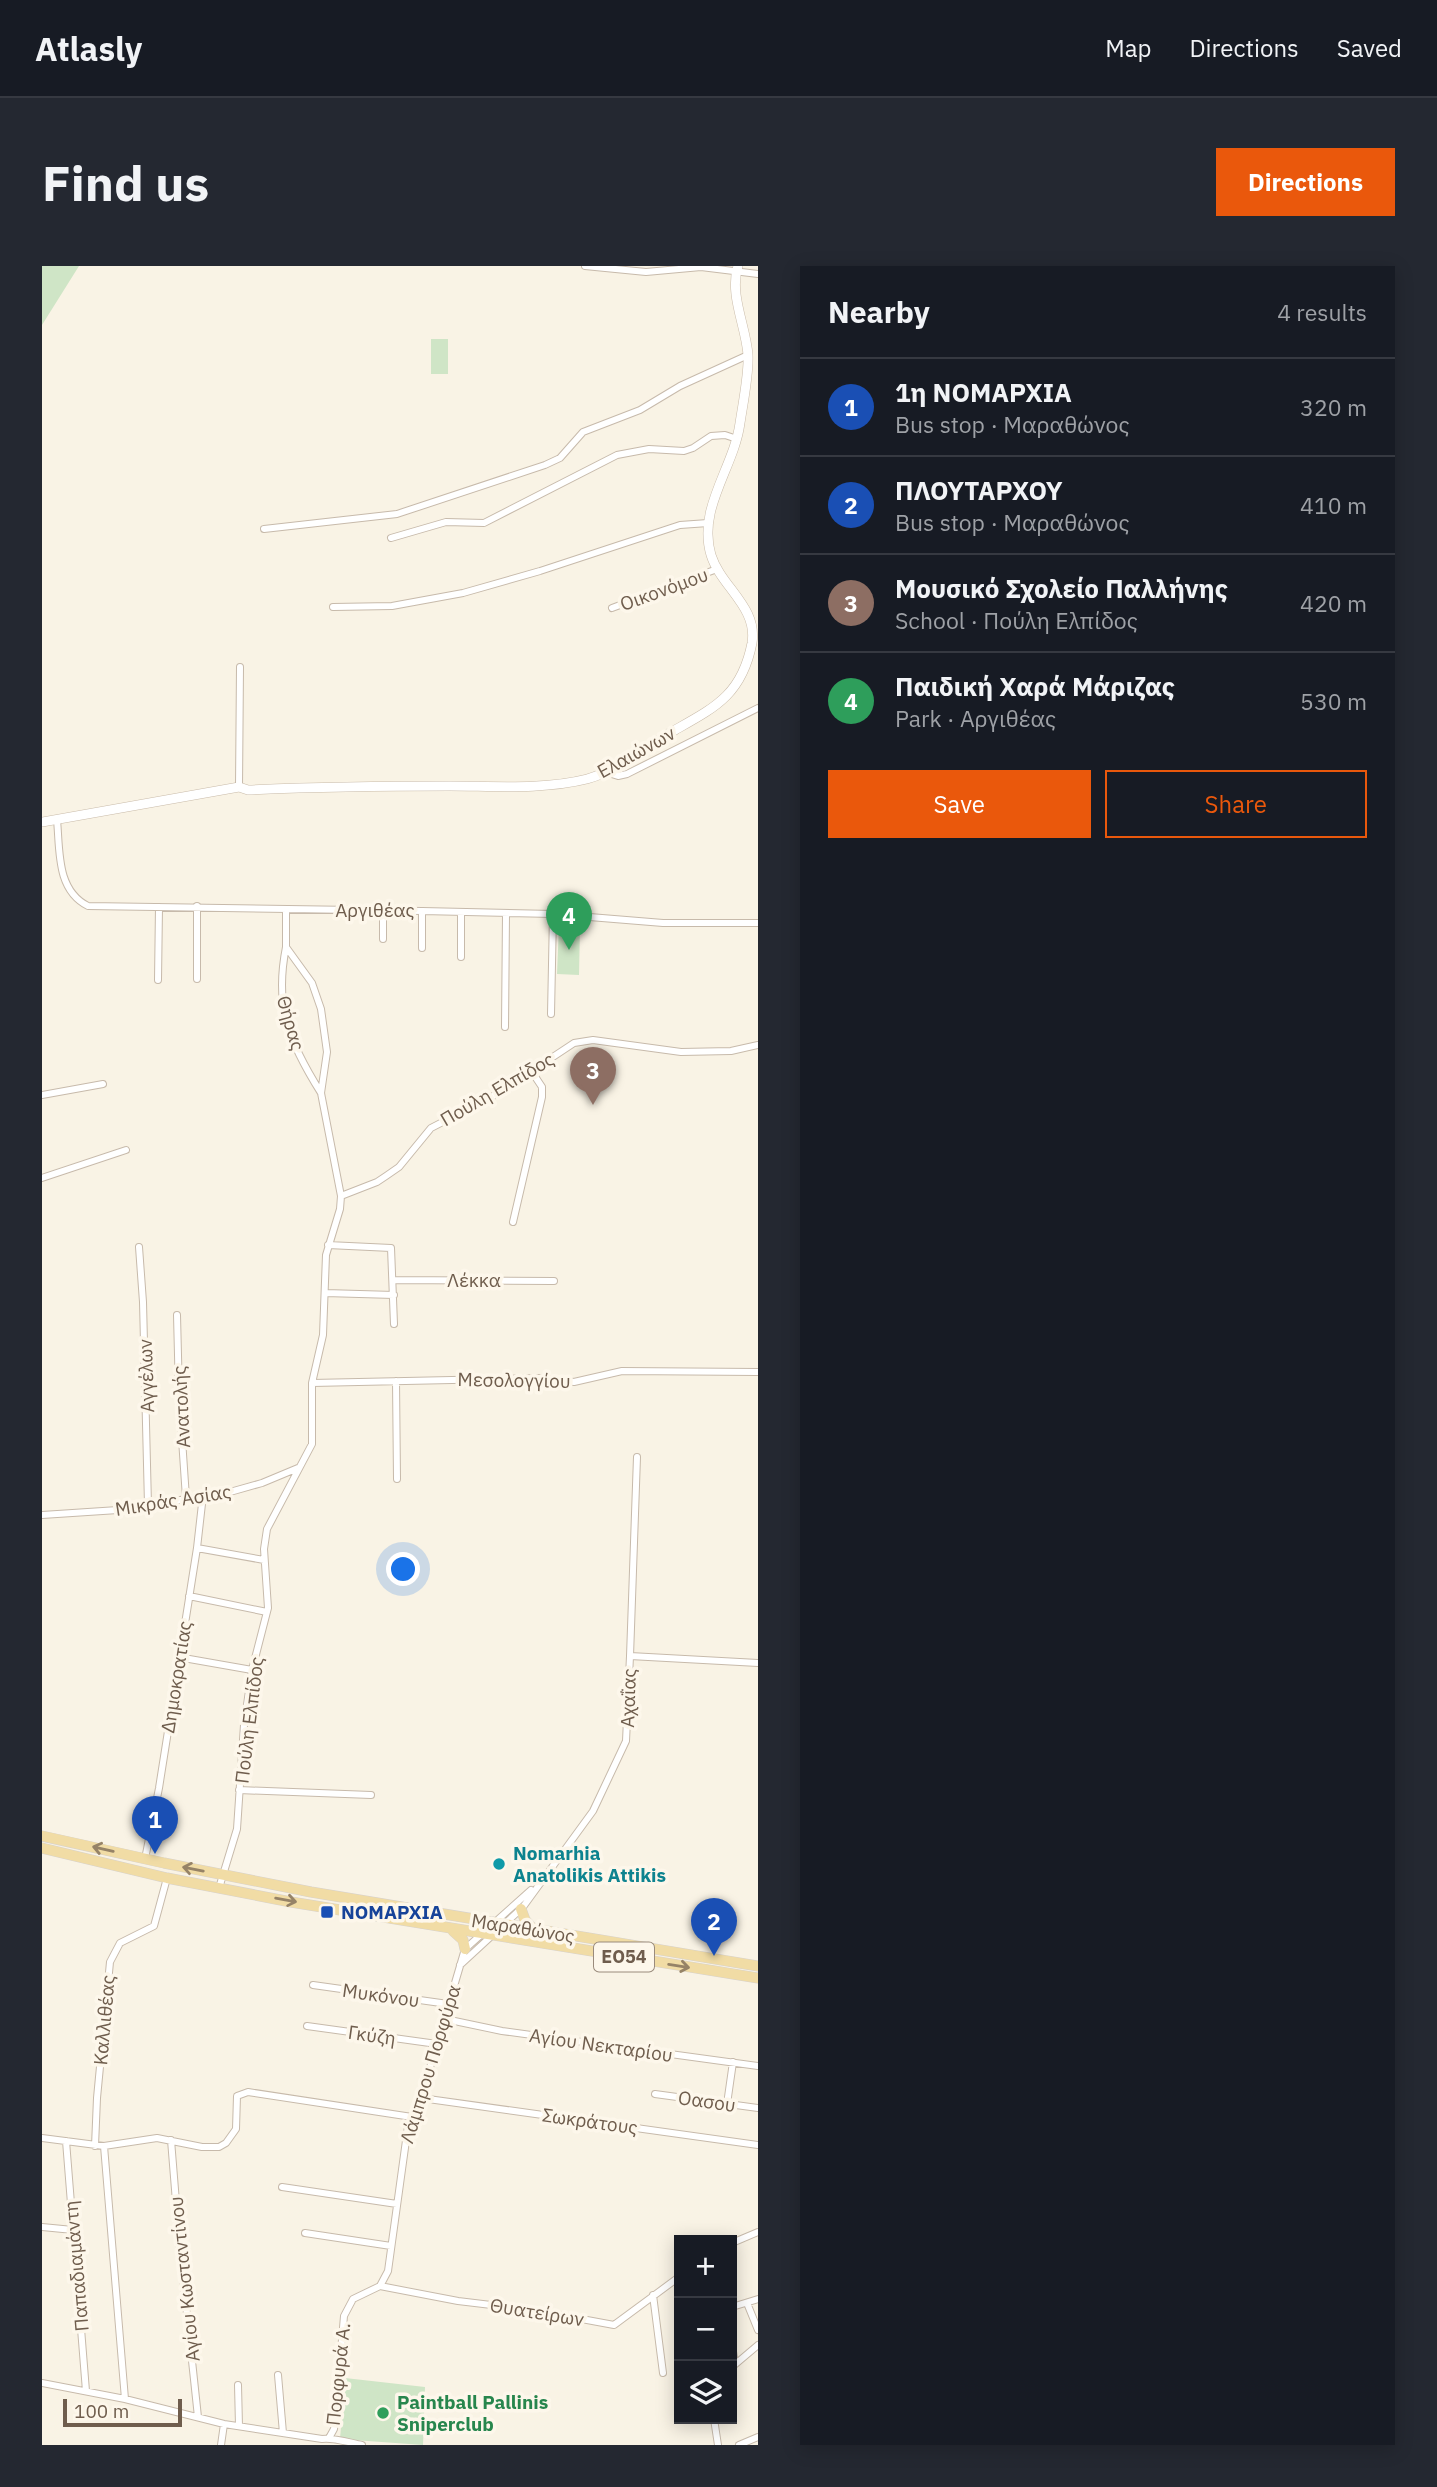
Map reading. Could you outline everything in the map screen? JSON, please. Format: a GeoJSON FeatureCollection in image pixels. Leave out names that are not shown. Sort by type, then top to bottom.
{"type":"FeatureCollection","features":[{"type":"Feature","properties":{"kind":"main road","name":"Ελαιώνων"},"geometry":{"type":"LineString","coordinates":[[42,822],[239,787],[248,790],[568,782],[604,772],[717,705],[735,686],[749,654],[752,627],[745,606],[717,569],[709,545],[708,523],[712,504],[737,439],[748,355],[737,297],[737,269]]}},
{"type":"Feature","properties":{"kind":"main road","name":"Μαραθώνος"},"geometry":{"type":"LineString","coordinates":[[42,1836],[222,1875],[758,1966]]}},
{"type":"Feature","properties":{"kind":"main road","name":"Μαραθώνος"},"geometry":{"type":"LineString","coordinates":[[42,1849],[219,1888],[450,1929],[758,1978]]}},
{"type":"Feature","properties":{"kind":"main road"},"geometry":{"type":"LineString","coordinates":[[521,1909],[525,1920],[533,1929]]}},
{"type":"Feature","properties":{"kind":"main road"},"geometry":{"type":"LineString","coordinates":[[450,1929],[463,1940],[465,1948]]}},
{"type":"Feature","properties":{"kind":"street"},"geometry":{"type":"LineString","coordinates":[[585,266],[656,269],[694,267],[737,269],[758,274]]}},
{"type":"Feature","properties":{"kind":"street"},"geometry":{"type":"LineString","coordinates":[[264,529],[397,514],[545,465],[559,458],[583,432],[640,410],[680,386],[748,355]]}},
{"type":"Feature","properties":{"kind":"street"},"geometry":{"type":"LineString","coordinates":[[391,538],[446,522],[484,523],[617,454],[649,449],[684,451],[711,436],[725,435],[737,439]]}},
{"type":"Feature","properties":{"kind":"street"},"geometry":{"type":"LineString","coordinates":[[333,607],[392,606],[463,593],[680,525],[692,522],[708,523]]}},
{"type":"Feature","properties":{"kind":"street","name":"Οικονόμου"},"geometry":{"type":"LineString","coordinates":[[611,608],[717,569]]}},
{"type":"Feature","properties":{"kind":"street"},"geometry":{"type":"LineString","coordinates":[[239,787],[240,667]]}},
{"type":"Feature","properties":{"kind":"street"},"geometry":{"type":"LineString","coordinates":[[604,772],[618,776],[626,774],[758,708]]}},
{"type":"Feature","properties":{"kind":"street","name":"Αργιθέας"},"geometry":{"type":"LineString","coordinates":[[57,820],[62,874],[70,889],[84,904],[92,906],[553,914],[663,923],[758,923]]}},
{"type":"Feature","properties":{"kind":"street"},"geometry":{"type":"LineString","coordinates":[[158,980],[159,906]]}},
{"type":"Feature","properties":{"kind":"street"},"geometry":{"type":"LineString","coordinates":[[197,906],[197,979]]}},
{"type":"Feature","properties":{"kind":"street","name":"Θήρας"},"geometry":{"type":"LineString","coordinates":[[286,909],[286,947],[281,994],[288,1028],[306,1069],[321,1093]]}},
{"type":"Feature","properties":{"kind":"street"},"geometry":{"type":"LineString","coordinates":[[383,910],[383,939]]}},
{"type":"Feature","properties":{"kind":"street"},"geometry":{"type":"LineString","coordinates":[[422,911],[422,948]]}},
{"type":"Feature","properties":{"kind":"street"},"geometry":{"type":"LineString","coordinates":[[461,912],[461,957]]}},
{"type":"Feature","properties":{"kind":"street"},"geometry":{"type":"LineString","coordinates":[[505,1027],[506,914]]}},
{"type":"Feature","properties":{"kind":"street"},"geometry":{"type":"LineString","coordinates":[[551,1014],[553,914]]}},
{"type":"Feature","properties":{"kind":"street","name":"Θήρας"},"geometry":{"type":"LineString","coordinates":[[286,947],[312,983],[321,1009],[327,1052],[321,1093],[341,1196]]}},
{"type":"Feature","properties":{"kind":"street","name":"Πούλη Ελπίδος"},"geometry":{"type":"LineString","coordinates":[[219,1888],[237,1829],[244,1725],[252,1670],[267,1612],[264,1560],[267,1529],[312,1444],[312,1383],[323,1335],[324,1267],[341,1196],[377,1182],[398,1167],[424,1135],[439,1123],[497,1094],[575,1042],[583,1040],[681,1052],[732,1051],[758,1045]]}},
{"type":"Feature","properties":{"kind":"street"},"geometry":{"type":"LineString","coordinates":[[513,1222],[542,1097],[542,1087],[533,1072]]}},
{"type":"Feature","properties":{"kind":"street"},"geometry":{"type":"LineString","coordinates":[[42,1095],[103,1084]]}},
{"type":"Feature","properties":{"kind":"street"},"geometry":{"type":"LineString","coordinates":[[42,1178],[126,1150]]}},
{"type":"Feature","properties":{"kind":"street"},"geometry":{"type":"LineString","coordinates":[[328,1245],[389,1247],[393,1252],[394,1324]]}},
{"type":"Feature","properties":{"kind":"street","name":"Αγγέλων"},"geometry":{"type":"LineString","coordinates":[[139,1247],[148,1505]]}},
{"type":"Feature","properties":{"kind":"street","name":"Λέκκα"},"geometry":{"type":"LineString","coordinates":[[394,1280],[554,1281]]}},
{"type":"Feature","properties":{"kind":"street"},"geometry":{"type":"LineString","coordinates":[[325,1293],[394,1295]]}},
{"type":"Feature","properties":{"kind":"street","name":"Ανατολής"},"geometry":{"type":"LineString","coordinates":[[177,1315],[186,1498]]}},
{"type":"Feature","properties":{"kind":"street","name":"Μεσολογγίου"},"geometry":{"type":"LineString","coordinates":[[312,1383],[541,1378],[575,1382],[622,1371],[722,1374],[758,1372]]}},
{"type":"Feature","properties":{"kind":"street"},"geometry":{"type":"LineString","coordinates":[[396,1381],[397,1479]]}},
{"type":"Feature","properties":{"kind":"street"},"geometry":{"type":"LineString","coordinates":[[629,1656],[637,1457]]}},
{"type":"Feature","properties":{"kind":"street","name":"Μικράς Ασίας"},"geometry":{"type":"LineString","coordinates":[[42,1515],[118,1510],[230,1492],[262,1483],[300,1467]]}},
{"type":"Feature","properties":{"kind":"street","name":"Δημοκρατίας"},"geometry":{"type":"LineString","coordinates":[[145,1858],[159,1788],[203,1495]]}},
{"type":"Feature","properties":{"kind":"street"},"geometry":{"type":"LineString","coordinates":[[197,1548],[264,1560]]}},
{"type":"Feature","properties":{"kind":"street"},"geometry":{"type":"LineString","coordinates":[[189,1596],[267,1612]]}},
{"type":"Feature","properties":{"kind":"street","name":"Αχαΐας"},"geometry":{"type":"LineString","coordinates":[[500,1924],[521,1909],[593,1811],[623,1749],[627,1732],[629,1656],[758,1663]]}},
{"type":"Feature","properties":{"kind":"street"},"geometry":{"type":"LineString","coordinates":[[178,1657],[252,1670]]}},
{"type":"Feature","properties":{"kind":"street"},"geometry":{"type":"LineString","coordinates":[[239,1790],[371,1795]]}},
{"type":"Feature","properties":{"kind":"street","name":"Καλλιθέας"},"geometry":{"type":"LineString","coordinates":[[95,2146],[110,1962],[121,1943],[154,1926],[167,1878]]}},
{"type":"Feature","properties":{"kind":"street","name":"Αχαΐας"},"geometry":{"type":"LineString","coordinates":[[500,1924],[538,1884]]}},
{"type":"Feature","properties":{"kind":"street","name":"Λάμπρου Πορφύρα"},"geometry":{"type":"LineString","coordinates":[[380,2286],[388,2271],[406,2138],[421,2098],[465,1948],[500,1924]]}},
{"type":"Feature","properties":{"kind":"street","name":"Λάμπρου Πορφύρα"},"geometry":{"type":"LineString","coordinates":[[460,1965],[486,1935],[500,1924]]}},
{"type":"Feature","properties":{"kind":"street","name":"Μυκόνου"},"geometry":{"type":"LineString","coordinates":[[313,1985],[449,2004]]}},
{"type":"Feature","properties":{"kind":"street","name":"Αγίου Νεκταρίου"},"geometry":{"type":"LineString","coordinates":[[445,2019],[502,2031],[758,2066]]}},
{"type":"Feature","properties":{"kind":"street","name":"Γκύζη"},"geometry":{"type":"LineString","coordinates":[[307,2026],[437,2044]]}},
{"type":"Feature","properties":{"kind":"street"},"geometry":{"type":"LineString","coordinates":[[727,2104],[733,2062]]}},
{"type":"Feature","properties":{"kind":"street"},"geometry":{"type":"LineString","coordinates":[[42,2138],[95,2146],[116,2146],[150,2138],[210,2148],[226,2143],[236,2129],[236,2100],[239,2094],[248,2092],[412,2117]]}},
{"type":"Feature","properties":{"kind":"street","name":"Οασου"},"geometry":{"type":"LineString","coordinates":[[655,2094],[758,2108]]}},
{"type":"Feature","properties":{"kind":"street","name":"Σωκράτους"},"geometry":{"type":"LineString","coordinates":[[421,2098],[758,2145]]}},
{"type":"Feature","properties":{"kind":"street","name":"Αγίου Κωσταντίνου"},"geometry":{"type":"LineString","coordinates":[[171,2140],[198,2417]]}},
{"type":"Feature","properties":{"kind":"street","name":"Παπαδιαμάντη"},"geometry":{"type":"LineString","coordinates":[[66,2141],[86,2391]]}},
{"type":"Feature","properties":{"kind":"street"},"geometry":{"type":"LineString","coordinates":[[104,2146],[125,2399]]}},
{"type":"Feature","properties":{"kind":"street"},"geometry":{"type":"LineString","coordinates":[[282,2187],[397,2204]]}},
{"type":"Feature","properties":{"kind":"street"},"geometry":{"type":"LineString","coordinates":[[42,2227],[73,2230]]}},
{"type":"Feature","properties":{"kind":"street"},"geometry":{"type":"LineString","coordinates":[[737,2241],[758,2232]]}},
{"type":"Feature","properties":{"kind":"street"},"geometry":{"type":"LineString","coordinates":[[306,2233],[391,2246]]}},
{"type":"Feature","properties":{"kind":"street","name":"Θυατείρων"},"geometry":{"type":"LineString","coordinates":[[380,2286],[614,2325],[674,2280]]}},
{"type":"Feature","properties":{"kind":"street","name":"Πορφυρά Α."},"geometry":{"type":"LineString","coordinates":[[329,2438],[335,2421],[344,2316],[353,2299],[380,2286]]}},
{"type":"Feature","properties":{"kind":"street"},"geometry":{"type":"LineString","coordinates":[[653,2295],[663,2374]]}},
{"type":"Feature","properties":{"kind":"street"},"geometry":{"type":"LineString","coordinates":[[737,2306],[758,2299]]}},
{"type":"Feature","properties":{"kind":"street"},"geometry":{"type":"LineString","coordinates":[[747,2303],[758,2330]]}},
{"type":"Feature","properties":{"kind":"street"},"geometry":{"type":"LineString","coordinates":[[737,2363],[758,2345]]}},
{"type":"Feature","properties":{"kind":"street"},"geometry":{"type":"LineString","coordinates":[[278,2375],[283,2433]]}},
{"type":"Feature","properties":{"kind":"street"},"geometry":{"type":"LineString","coordinates":[[42,2383],[125,2399],[224,2424],[362,2445]]}},
{"type":"Feature","properties":{"kind":"street"},"geometry":{"type":"LineString","coordinates":[[238,2385],[239,2426]]}},
{"type":"Feature","properties":{"kind":"street"},"geometry":{"type":"LineString","coordinates":[[220,2445],[224,2424]]}},
{"type":"Feature","properties":{"kind":"street"},"geometry":{"type":"LineString","coordinates":[[714,2424],[718,2445]]}},
{"type":"Feature","properties":{"kind":"street"},"geometry":{"type":"LineString","coordinates":[[739,2445],[758,2437]]}},
{"type":"Feature","properties":{"kind":"green space"},"geometry":{"type":"Polygon","coordinates":[[[42,266],[79,266],[42,325],[42,266]]]}},
{"type":"Feature","properties":{"kind":"green space"},"geometry":{"type":"Polygon","coordinates":[[[431,339],[448,339],[448,374],[431,374],[431,339]]]}},
{"type":"Feature","properties":{"kind":"green space"},"geometry":{"type":"Polygon","coordinates":[[[559,925],[580,926],[579,975],[557,974],[559,925]]]}},
{"type":"Feature","properties":{"kind":"green space","name":"Paintball Pallinis Sniperclub"},"geometry":{"type":"Polygon","coordinates":[[[345,2378],[425,2387],[423,2445],[340,2439],[345,2378]]]}},
{"type":"Feature","properties":{"kind":"place","name":"Παιδική Χαρά Μάριζας"},"geometry":{"type":"Point","coordinates":[569,950]}},
{"type":"Feature","properties":{"kind":"place","name":"Μουσικό Σχολείο Παλλήνης"},"geometry":{"type":"Point","coordinates":[593,1105]}},
{"type":"Feature","properties":{"kind":"place","name":"1η ΝΟΜΑΡΧΙΑ"},"geometry":{"type":"Point","coordinates":[155,1854]}},
{"type":"Feature","properties":{"kind":"place","name":"Nomarhia Anatolikis Attikis"},"geometry":{"type":"Point","coordinates":[499,1864]}},
{"type":"Feature","properties":{"kind":"place","name":"ΝΟΜΑΡΧΙΑ"},"geometry":{"type":"Point","coordinates":[327,1912]}},
{"type":"Feature","properties":{"kind":"place","name":"ΠΛΟΥΤΑΡΧΟΥ"},"geometry":{"type":"Point","coordinates":[714,1956]}},
{"type":"Feature","properties":{"kind":"place","name":"Paintball Pallinis Sniperclub"},"geometry":{"type":"Point","coordinates":[383,2413]}}]}
